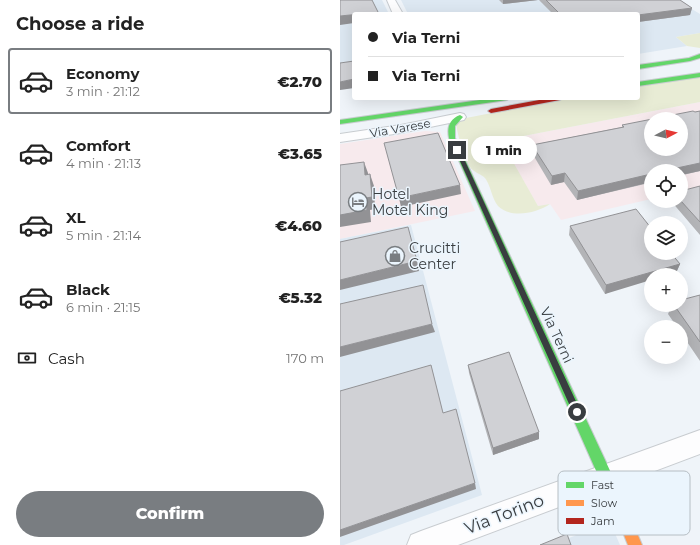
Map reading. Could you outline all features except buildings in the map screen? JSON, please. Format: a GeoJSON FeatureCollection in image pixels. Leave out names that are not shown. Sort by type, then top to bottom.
{"type":"FeatureCollection","features":[{"type":"Feature","properties":{"kind":"main road"},"geometry":{"type":"LineString","coordinates":[[640,67],[700,56]]}},
{"type":"Feature","properties":{"kind":"main road"},"geometry":{"type":"LineString","coordinates":[[640,72],[700,63]]}},
{"type":"Feature","properties":{"kind":"main road"},"geometry":{"type":"LineString","coordinates":[[640,80],[700,71]]}},
{"type":"Feature","properties":{"kind":"main road"},"geometry":{"type":"LineString","coordinates":[[640,84],[700,75]]}},
{"type":"Feature","properties":{"kind":"main road"},"geometry":{"type":"LineString","coordinates":[[340,113],[434,100]]}},
{"type":"Feature","properties":{"kind":"main road"},"geometry":{"type":"LineString","coordinates":[[340,122],[493,100]]}},
{"type":"Feature","properties":{"kind":"main road"},"geometry":{"type":"LineString","coordinates":[[483,112],[549,100]]}},
{"type":"Feature","properties":{"kind":"main road"},"geometry":{"type":"LineString","coordinates":[[452,138],[451,124],[454,120],[464,116]]}},
{"type":"Feature","properties":{"kind":"main road","name":"Via Terni"},"geometry":{"type":"LineString","coordinates":[[452,138],[604,471]]}},
{"type":"Feature","properties":{"kind":"main road","name":"Via Terni"},"geometry":{"type":"LineString","coordinates":[[631,535],[635,545]]}},
{"type":"Feature","properties":{"kind":"street"},"geometry":{"type":"LineString","coordinates":[[391,0],[397,12]]}},
{"type":"Feature","properties":{"kind":"street","name":"Via Varese"},"geometry":{"type":"LineString","coordinates":[[340,138],[402,129],[464,116]]}},
{"type":"Feature","properties":{"kind":"street"},"geometry":{"type":"LineString","coordinates":[[402,129],[437,128],[445,131],[452,138]]}},
{"type":"Feature","properties":{"kind":"street","name":"Via Torino"},"geometry":{"type":"LineString","coordinates":[[617,471],[700,442]]}},
{"type":"Feature","properties":{"kind":"street","name":"Via Torino"},"geometry":{"type":"LineString","coordinates":[[421,545],[558,493]]}},
{"type":"Feature","properties":{"kind":"shaded area"},"geometry":{"type":"Polygon","coordinates":[[[340,0],[382,0],[388,12],[352,12],[352,88],[340,90],[340,0]]]}},
{"type":"Feature","properties":{"kind":"shaded area"},"geometry":{"type":"Polygon","coordinates":[[[401,0],[677,0],[700,14],[700,33],[676,37],[687,46],[640,54],[640,12],[407,12],[401,0]]]}},
{"type":"Feature","properties":{"kind":"shaded area"},"geometry":{"type":"Polygon","coordinates":[[[700,102],[700,188],[688,191],[688,164],[644,164],[644,201],[561,220],[550,204],[538,206],[503,146],[511,144],[508,139],[644,113],[644,156],[688,156],[688,112],[648,112],[700,102]]]}},
{"type":"Feature","properties":{"kind":"shaded area"},"geometry":{"type":"Polygon","coordinates":[[[425,131],[440,132],[475,211],[340,239],[340,144],[425,131]]]}},
{"type":"Feature","properties":{"kind":"shaded area"},"geometry":{"type":"Polygon","coordinates":[[[411,225],[482,495],[344,545],[340,545],[340,239],[411,225]]]}},
{"type":"Feature","properties":{"kind":"shaded area"},"geometry":{"type":"Polygon","coordinates":[[[577,535],[616,535],[620,545],[551,545],[577,535]]]}},
{"type":"Feature","properties":{"kind":"green space"},"geometry":{"type":"Polygon","coordinates":[[[700,33],[700,48],[687,46],[676,37],[700,33]]]}},
{"type":"Feature","properties":{"kind":"green space"},"geometry":{"type":"Polygon","coordinates":[[[700,77],[700,102],[508,139],[511,144],[504,146],[538,206],[550,204],[538,210],[524,213],[510,212],[503,210],[498,206],[485,178],[470,167],[459,140],[456,123],[466,118],[560,100],[640,100],[640,86],[700,77]]]}},
{"type":"Feature","properties":{"kind":"traffic: fast"},"geometry":{"type":"LineString","coordinates":[[640,67],[700,56]]}},
{"type":"Feature","properties":{"kind":"traffic: fast"},"geometry":{"type":"LineString","coordinates":[[640,84],[700,75]]}},
{"type":"Feature","properties":{"kind":"traffic: fast"},"geometry":{"type":"LineString","coordinates":[[340,122],[493,100]]}},
{"type":"Feature","properties":{"kind":"traffic: fast"},"geometry":{"type":"LineString","coordinates":[[460,117],[452,126],[452,138],[603,471]]}},
{"type":"Feature","properties":{"kind":"traffic: slow"},"geometry":{"type":"LineString","coordinates":[[631,535],[635,545]]}},
{"type":"Feature","properties":{"kind":"traffic: jam"},"geometry":{"type":"LineString","coordinates":[[491,111],[549,100]]}},
{"type":"Feature","properties":{"kind":"place","name":"Hotel Motel King"},"geometry":{"type":"Point","coordinates":[358,202]}},
{"type":"Feature","properties":{"kind":"place","name":"Crucitti Center"},"geometry":{"type":"Point","coordinates":[395,256]}},
{"type":"Feature","properties":{"kind":"route"},"geometry":{"type":"LineString","coordinates":[[457,150],[577,412]]}}]}
